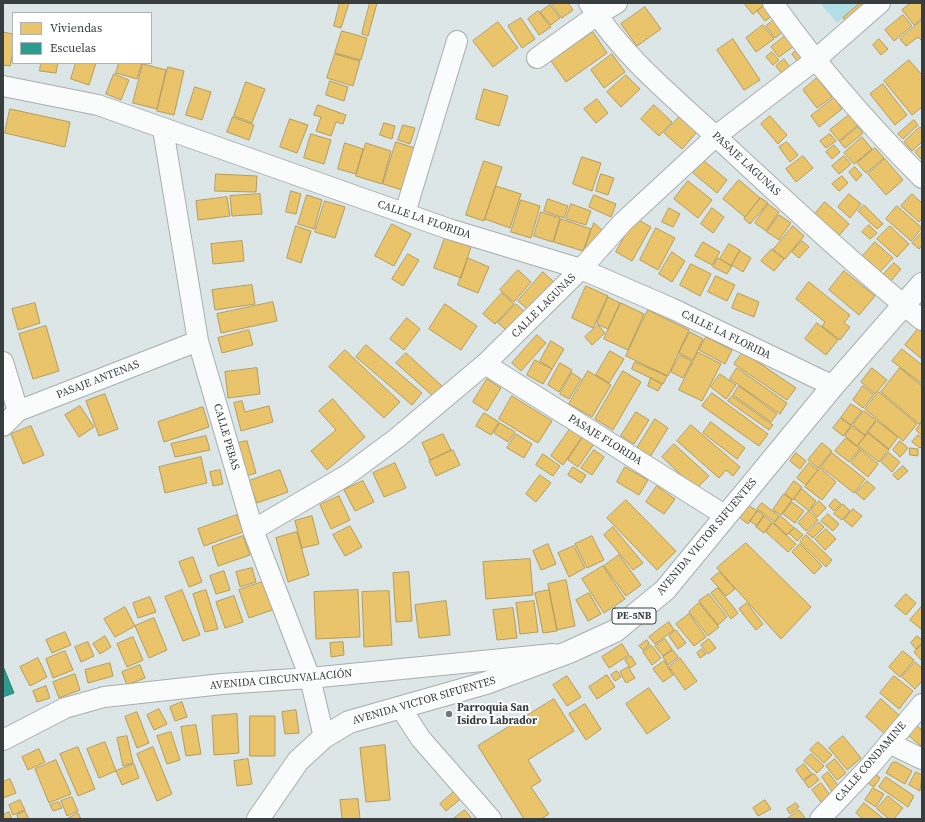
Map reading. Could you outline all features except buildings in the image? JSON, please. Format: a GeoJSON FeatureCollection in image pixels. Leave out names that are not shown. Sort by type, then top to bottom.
{"type":"FeatureCollection","features":[{"type":"Feature","properties":{"kind":"highway","name":"AVENIDA VICTOR SIFUENTES"},"geometry":{"type":"LineString","coordinates":[[258,819],[298,762],[324,737],[349,722],[486,684],[569,652],[615,631],[665,590],[833,386],[922,284]]}},
{"type":"Feature","properties":{"kind":"street"},"geometry":{"type":"LineString","coordinates":[[537,58],[593,9],[617,3]]}},
{"type":"Feature","properties":{"kind":"street"},"geometry":{"type":"LineString","coordinates":[[773,3],[815,60],[898,154],[922,178]]}},
{"type":"Feature","properties":{"kind":"street","name":"CALLE LAGUNAS"},"geometry":{"type":"LineString","coordinates":[[253,530],[353,470],[398,438],[485,364],[581,269],[623,222],[716,136],[815,60],[880,3]]}},
{"type":"Feature","properties":{"kind":"street","name":"PASAJE LAGUNAS"},"geometry":{"type":"LineString","coordinates":[[593,9],[626,52],[807,220],[922,320]]}},
{"type":"Feature","properties":{"kind":"street"},"geometry":{"type":"LineString","coordinates":[[405,213],[457,41]]}},
{"type":"Feature","properties":{"kind":"street","name":"CALLE LA FLORIDA"},"geometry":{"type":"LineString","coordinates":[[3,86],[98,105],[162,129],[449,229],[581,269],[671,308],[833,386]]}},
{"type":"Feature","properties":{"kind":"street","name":"CALLE PEBAS"},"geometry":{"type":"LineString","coordinates":[[162,129],[198,341],[253,530],[310,678],[324,737]]}},
{"type":"Feature","properties":{"kind":"street","name":"PASAJE ANTENAS"},"geometry":{"type":"LineString","coordinates":[[3,426],[18,411],[198,341]]}},
{"type":"Feature","properties":{"kind":"street"},"geometry":{"type":"LineString","coordinates":[[3,362],[18,411]]}},
{"type":"Feature","properties":{"kind":"street","name":"PASAJE FLORIDA"},"geometry":{"type":"LineString","coordinates":[[485,364],[726,516]]}},
{"type":"Feature","properties":{"kind":"street","name":"AVENIDA CIRCUNVALACIÓN"},"geometry":{"type":"LineString","coordinates":[[3,740],[65,708],[104,697],[222,684],[310,678],[569,652]]}},
{"type":"Feature","properties":{"kind":"street","name":"CALLE CONDAMINE"},"geometry":{"type":"LineString","coordinates":[[820,819],[871,765],[922,704]]}},
{"type":"Feature","properties":{"kind":"street"},"geometry":{"type":"LineString","coordinates":[[400,707],[421,739],[491,819]]}},
{"type":"Feature","properties":{"kind":"street"},"geometry":{"type":"LineString","coordinates":[[889,743],[922,759]]}},
{"type":"Feature","properties":{"kind":"shaded area"},"geometry":{"type":"Polygon","coordinates":[[[820,3],[860,3],[837,23],[820,3]]]}},
{"type":"Feature","properties":{"kind":"place","name":"Parroquia San Isidro Labrador"},"geometry":{"type":"Point","coordinates":[449,714]}}]}
